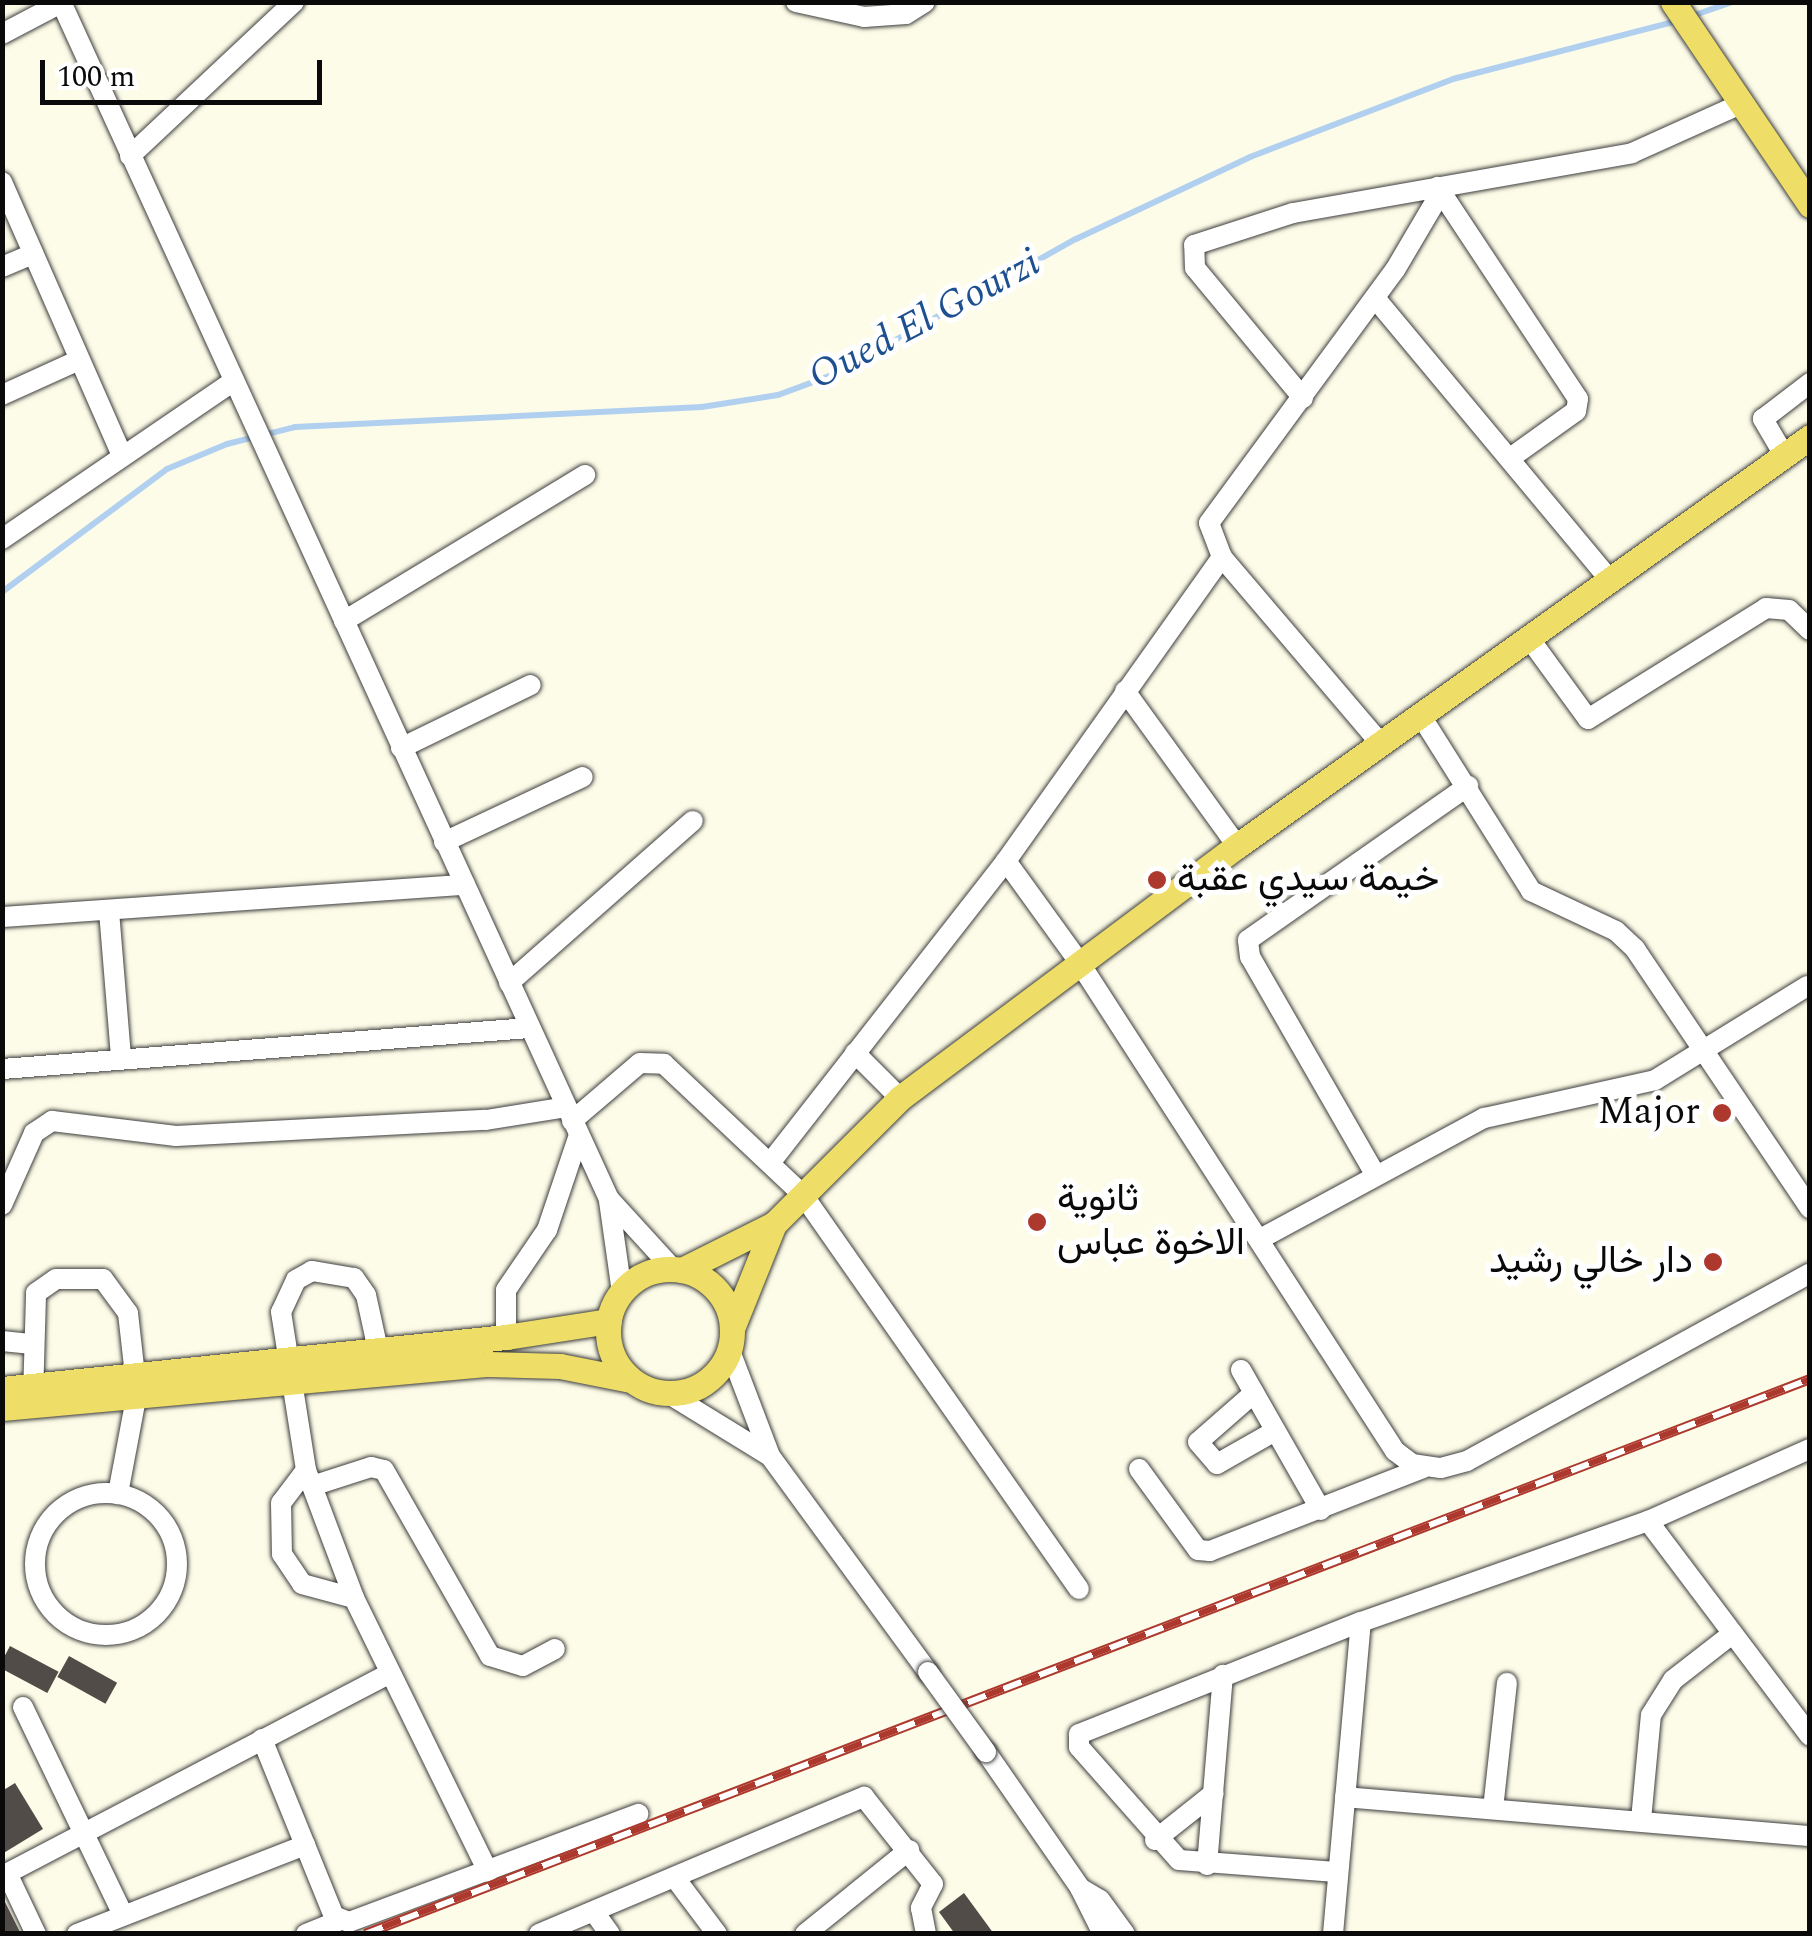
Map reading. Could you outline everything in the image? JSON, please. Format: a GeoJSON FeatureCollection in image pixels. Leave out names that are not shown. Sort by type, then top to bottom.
{"type":"FeatureCollection","features":[{"type":"Feature","properties":{"kind":"main road"},"geometry":{"type":"LineString","coordinates":[[1674,4],[1810,205]]}},
{"type":"Feature","properties":{"kind":"main road"},"geometry":{"type":"LineString","coordinates":[[631,1380],[612,1353],[609,1320],[622,1292],[636,1279],[678,1270],[774,1224],[900,1098],[1237,846],[1810,437]]}},
{"type":"Feature","properties":{"kind":"main road"},"geometry":{"type":"LineString","coordinates":[[2,1408],[33,1395],[286,1371],[512,1364],[631,1380],[668,1394],[706,1382],[731,1339],[774,1224]]}},
{"type":"Feature","properties":{"kind":"main road"},"geometry":{"type":"LineString","coordinates":[[678,1270],[722,1296],[731,1339]]}},
{"type":"Feature","properties":{"kind":"main road"},"geometry":{"type":"LineString","coordinates":[[286,1371],[378,1350],[506,1338],[609,1320]]}},
{"type":"Feature","properties":{"kind":"main road"},"geometry":{"type":"LineString","coordinates":[[2,1388],[33,1395]]}},
{"type":"Feature","properties":{"kind":"street"},"geometry":{"type":"LineString","coordinates":[[2,34],[61,2],[608,1199],[622,1292]]}},
{"type":"Feature","properties":{"kind":"street"},"geometry":{"type":"LineString","coordinates":[[130,156],[294,2]]}},
{"type":"Feature","properties":{"kind":"street"},"geometry":{"type":"LineString","coordinates":[[796,2],[864,18],[906,14],[926,2]]}},
{"type":"Feature","properties":{"kind":"street"},"geometry":{"type":"LineString","coordinates":[[1303,398],[1195,268],[1194,245],[1293,213],[1632,154],[1744,103]]}},
{"type":"Feature","properties":{"kind":"street"},"geometry":{"type":"LineString","coordinates":[[2,182],[122,455]]}},
{"type":"Feature","properties":{"kind":"street"},"geometry":{"type":"LineString","coordinates":[[1380,744],[1222,557],[1210,536],[1212,516],[1375,298],[1440,189]]}},
{"type":"Feature","properties":{"kind":"street"},"geometry":{"type":"LineString","coordinates":[[1440,189],[1578,399],[1576,411],[1509,459]]}},
{"type":"Feature","properties":{"kind":"street"},"geometry":{"type":"LineString","coordinates":[[2,268],[33,254]]}},
{"type":"Feature","properties":{"kind":"street"},"geometry":{"type":"LineString","coordinates":[[1375,298],[1608,578]]}},
{"type":"Feature","properties":{"kind":"street"},"geometry":{"type":"LineString","coordinates":[[2,395],[79,360]]}},
{"type":"Feature","properties":{"kind":"street"},"geometry":{"type":"LineString","coordinates":[[2,539],[234,381]]}},
{"type":"Feature","properties":{"kind":"street"},"geometry":{"type":"LineString","coordinates":[[1784,455],[1763,419],[1810,383]]}},
{"type":"Feature","properties":{"kind":"street"},"geometry":{"type":"LineString","coordinates":[[344,621],[585,475]]}},
{"type":"Feature","properties":{"kind":"street"},"geometry":{"type":"LineString","coordinates":[[770,1163],[1006,861],[1222,557]]}},
{"type":"Feature","properties":{"kind":"street"},"geometry":{"type":"LineString","coordinates":[[1529,638],[1588,719],[1766,608],[1789,610],[1810,630]]}},
{"type":"Feature","properties":{"kind":"street"},"geometry":{"type":"LineString","coordinates":[[401,748],[531,685]]}},
{"type":"Feature","properties":{"kind":"street"},"geometry":{"type":"LineString","coordinates":[[1125,691],[1237,846]]}},
{"type":"Feature","properties":{"kind":"street"},"geometry":{"type":"LineString","coordinates":[[1421,716],[1531,892],[1616,931],[1706,1049],[1810,1208]]}},
{"type":"Feature","properties":{"kind":"street"},"geometry":{"type":"LineString","coordinates":[[444,842],[583,777]]}},
{"type":"Feature","properties":{"kind":"street"},"geometry":{"type":"LineString","coordinates":[[1375,1174],[1250,957],[1248,940],[1468,786]]}},
{"type":"Feature","properties":{"kind":"street"},"geometry":{"type":"LineString","coordinates":[[509,982],[693,822]]}},
{"type":"Feature","properties":{"kind":"street"},"geometry":{"type":"LineString","coordinates":[[1006,861],[1080,962],[1395,1451],[1423,1468]]}},
{"type":"Feature","properties":{"kind":"street"},"geometry":{"type":"LineString","coordinates":[[2,916],[466,885]]}},
{"type":"Feature","properties":{"kind":"street"},"geometry":{"type":"LineString","coordinates":[[109,911],[121,1058]]}},
{"type":"Feature","properties":{"kind":"street"},"geometry":{"type":"LineString","coordinates":[[1260,1239],[1484,1118],[1535,1102],[1637,1086],[1706,1049],[1807,986]]}},
{"type":"Feature","properties":{"kind":"street"},"geometry":{"type":"LineString","coordinates":[[2,1069],[529,1028]]}},
{"type":"Feature","properties":{"kind":"street"},"geometry":{"type":"LineString","coordinates":[[855,1053],[900,1098]]}},
{"type":"Feature","properties":{"kind":"street"},"geometry":{"type":"LineString","coordinates":[[506,1338],[506,1290],[554,1214],[572,1121],[640,1063],[656,1060],[803,1195],[1078,1589]]}},
{"type":"Feature","properties":{"kind":"street"},"geometry":{"type":"LineString","coordinates":[[2,1205],[34,1134],[52,1122],[176,1136],[486,1120],[572,1121]]}},
{"type":"Feature","properties":{"kind":"street"},"geometry":{"type":"LineString","coordinates":[[608,1199],[678,1270]]}},
{"type":"Feature","properties":{"kind":"street"},"geometry":{"type":"LineString","coordinates":[[378,1350],[361,1286],[345,1274],[312,1271],[296,1280],[283,1300],[286,1371],[309,1478],[354,1598],[488,1872]]}},
{"type":"Feature","properties":{"kind":"street"},"geometry":{"type":"LineString","coordinates":[[1138,1469],[1198,1550],[1222,1550],[1423,1468],[1467,1461],[1810,1273]]}},
{"type":"Feature","properties":{"kind":"street"},"geometry":{"type":"LineString","coordinates":[[33,1395],[32,1304],[45,1284],[94,1276],[110,1286],[128,1313],[136,1384],[118,1494]]}},
{"type":"Feature","properties":{"kind":"street"},"geometry":{"type":"LineString","coordinates":[[731,1339],[770,1456],[986,1752],[1080,1888],[1103,1934]]}},
{"type":"Feature","properties":{"kind":"street"},"geometry":{"type":"LineString","coordinates":[[2,1341],[30,1344]]}},
{"type":"Feature","properties":{"kind":"street"},"geometry":{"type":"LineString","coordinates":[[1240,1370],[1321,1510]]}},
{"type":"Feature","properties":{"kind":"street"},"geometry":{"type":"LineString","coordinates":[[1254,1393],[1198,1442],[1217,1464],[1276,1431]]}},
{"type":"Feature","properties":{"kind":"street"},"geometry":{"type":"LineString","coordinates":[[668,1394],[770,1456]]}},
{"type":"Feature","properties":{"kind":"street"},"geometry":{"type":"LineString","coordinates":[[1336,1872],[1207,1866],[1179,1860],[1155,1840],[1078,1746],[1078,1734],[1361,1622],[1648,1521],[1810,1449]]}},
{"type":"Feature","properties":{"kind":"street"},"geometry":{"type":"LineString","coordinates":[[354,1598],[302,1584],[282,1554],[280,1504],[309,1478],[372,1466],[384,1470],[490,1656],[523,1666],[555,1649]]}},
{"type":"Feature","properties":{"kind":"street"},"geometry":{"type":"LineString","coordinates":[[118,1494],[157,1514],[173,1539],[178,1568],[170,1596],[150,1619],[124,1632],[95,1634],[56,1614],[40,1588],[36,1560],[43,1531],[62,1508],[88,1496],[118,1494]]}},
{"type":"Feature","properties":{"kind":"street"},"geometry":{"type":"LineString","coordinates":[[1648,1521],[1810,1736]]}},
{"type":"Feature","properties":{"kind":"street"},"geometry":{"type":"LineString","coordinates":[[1333,1934],[1361,1622]]}},
{"type":"Feature","properties":{"kind":"street"},"geometry":{"type":"LineString","coordinates":[[1641,1820],[1648,1732],[1660,1696],[1732,1634]]}},
{"type":"Feature","properties":{"kind":"street"},"geometry":{"type":"LineString","coordinates":[[36,1934],[5,1875],[390,1673]]}},
{"type":"Feature","properties":{"kind":"street"},"geometry":{"type":"LineString","coordinates":[[1207,1866],[1223,1675]]}},
{"type":"Feature","properties":{"kind":"street"},"geometry":{"type":"LineString","coordinates":[[1493,1809],[1507,1683]]}},
{"type":"Feature","properties":{"kind":"street"},"geometry":{"type":"LineString","coordinates":[[23,1707],[123,1915]]}},
{"type":"Feature","properties":{"kind":"street"},"geometry":{"type":"LineString","coordinates":[[262,1738],[305,1845],[341,1920]]}},
{"type":"Feature","properties":{"kind":"street"},"geometry":{"type":"LineString","coordinates":[[1155,1840],[1214,1794]]}},
{"type":"Feature","properties":{"kind":"street"},"geometry":{"type":"LineString","coordinates":[[1344,1796],[1810,1836]]}},
{"type":"Feature","properties":{"kind":"street"},"geometry":{"type":"LineString","coordinates":[[539,1934],[864,1797],[932,1884],[921,1908],[926,1934]]}},
{"type":"Feature","properties":{"kind":"street"},"geometry":{"type":"LineString","coordinates":[[306,1934],[488,1872],[638,1814]]}},
{"type":"Feature","properties":{"kind":"street"},"geometry":{"type":"LineString","coordinates":[[76,1934],[305,1845]]}},
{"type":"Feature","properties":{"kind":"street"},"geometry":{"type":"LineString","coordinates":[[805,1934],[909,1850]]}},
{"type":"Feature","properties":{"kind":"street"},"geometry":{"type":"LineString","coordinates":[[675,1878],[717,1934]]}},
{"type":"Feature","properties":{"kind":"street"},"geometry":{"type":"LineString","coordinates":[[1080,1888],[1100,1900],[1125,1934]]}},
{"type":"Feature","properties":{"kind":"street"},"geometry":{"type":"LineString","coordinates":[[594,1912],[610,1934]]}},
{"type":"Feature","properties":{"kind":"building"},"geometry":{"type":"Polygon","coordinates":[[[10,1646],[59,1672],[47,1693],[2,1669],[10,1646]]]}},
{"type":"Feature","properties":{"kind":"building"},"geometry":{"type":"Polygon","coordinates":[[[69,1656],[117,1683],[105,1704],[57,1677],[69,1656]]]}},
{"type":"Feature","properties":{"kind":"building"},"geometry":{"type":"Polygon","coordinates":[[[15,1783],[43,1829],[2,1854],[2,1791],[15,1783]]]}},
{"type":"Feature","properties":{"kind":"building"},"geometry":{"type":"Polygon","coordinates":[[[964,1893],[994,1934],[955,1934],[939,1912],[964,1893]]]}},
{"type":"Feature","properties":{"kind":"building"},"geometry":{"type":"Polygon","coordinates":[[[2,1896],[21,1934],[2,1934],[2,1896]]]}},
{"type":"Feature","properties":{"kind":"waterway","name":"Oued El Gourzi"},"geometry":{"type":"LineString","coordinates":[[1689,17],[1732,2]]}},
{"type":"Feature","properties":{"kind":"waterway","name":"Oued El Gourzi"},"geometry":{"type":"LineString","coordinates":[[2,592],[167,469],[227,444],[295,427],[702,407],[778,395],[835,374],[1076,239],[1250,157],[1453,79],[1677,21]]}},
{"type":"Feature","properties":{"kind":"railway"},"geometry":{"type":"LineString","coordinates":[[365,1934],[1810,1379]]}},
{"type":"Feature","properties":{"kind":"place","name":"خيمة سيدي عقبة"},"geometry":{"type":"Point","coordinates":[1157,880]}},
{"type":"Feature","properties":{"kind":"place","name":"Major"},"geometry":{"type":"Point","coordinates":[1722,1113]}},
{"type":"Feature","properties":{"kind":"place","name":"ثانوية الاخوة عباس"},"geometry":{"type":"Point","coordinates":[1037,1222]}},
{"type":"Feature","properties":{"kind":"place","name":"دار خالي رشيد"},"geometry":{"type":"Point","coordinates":[1713,1262]}}]}
